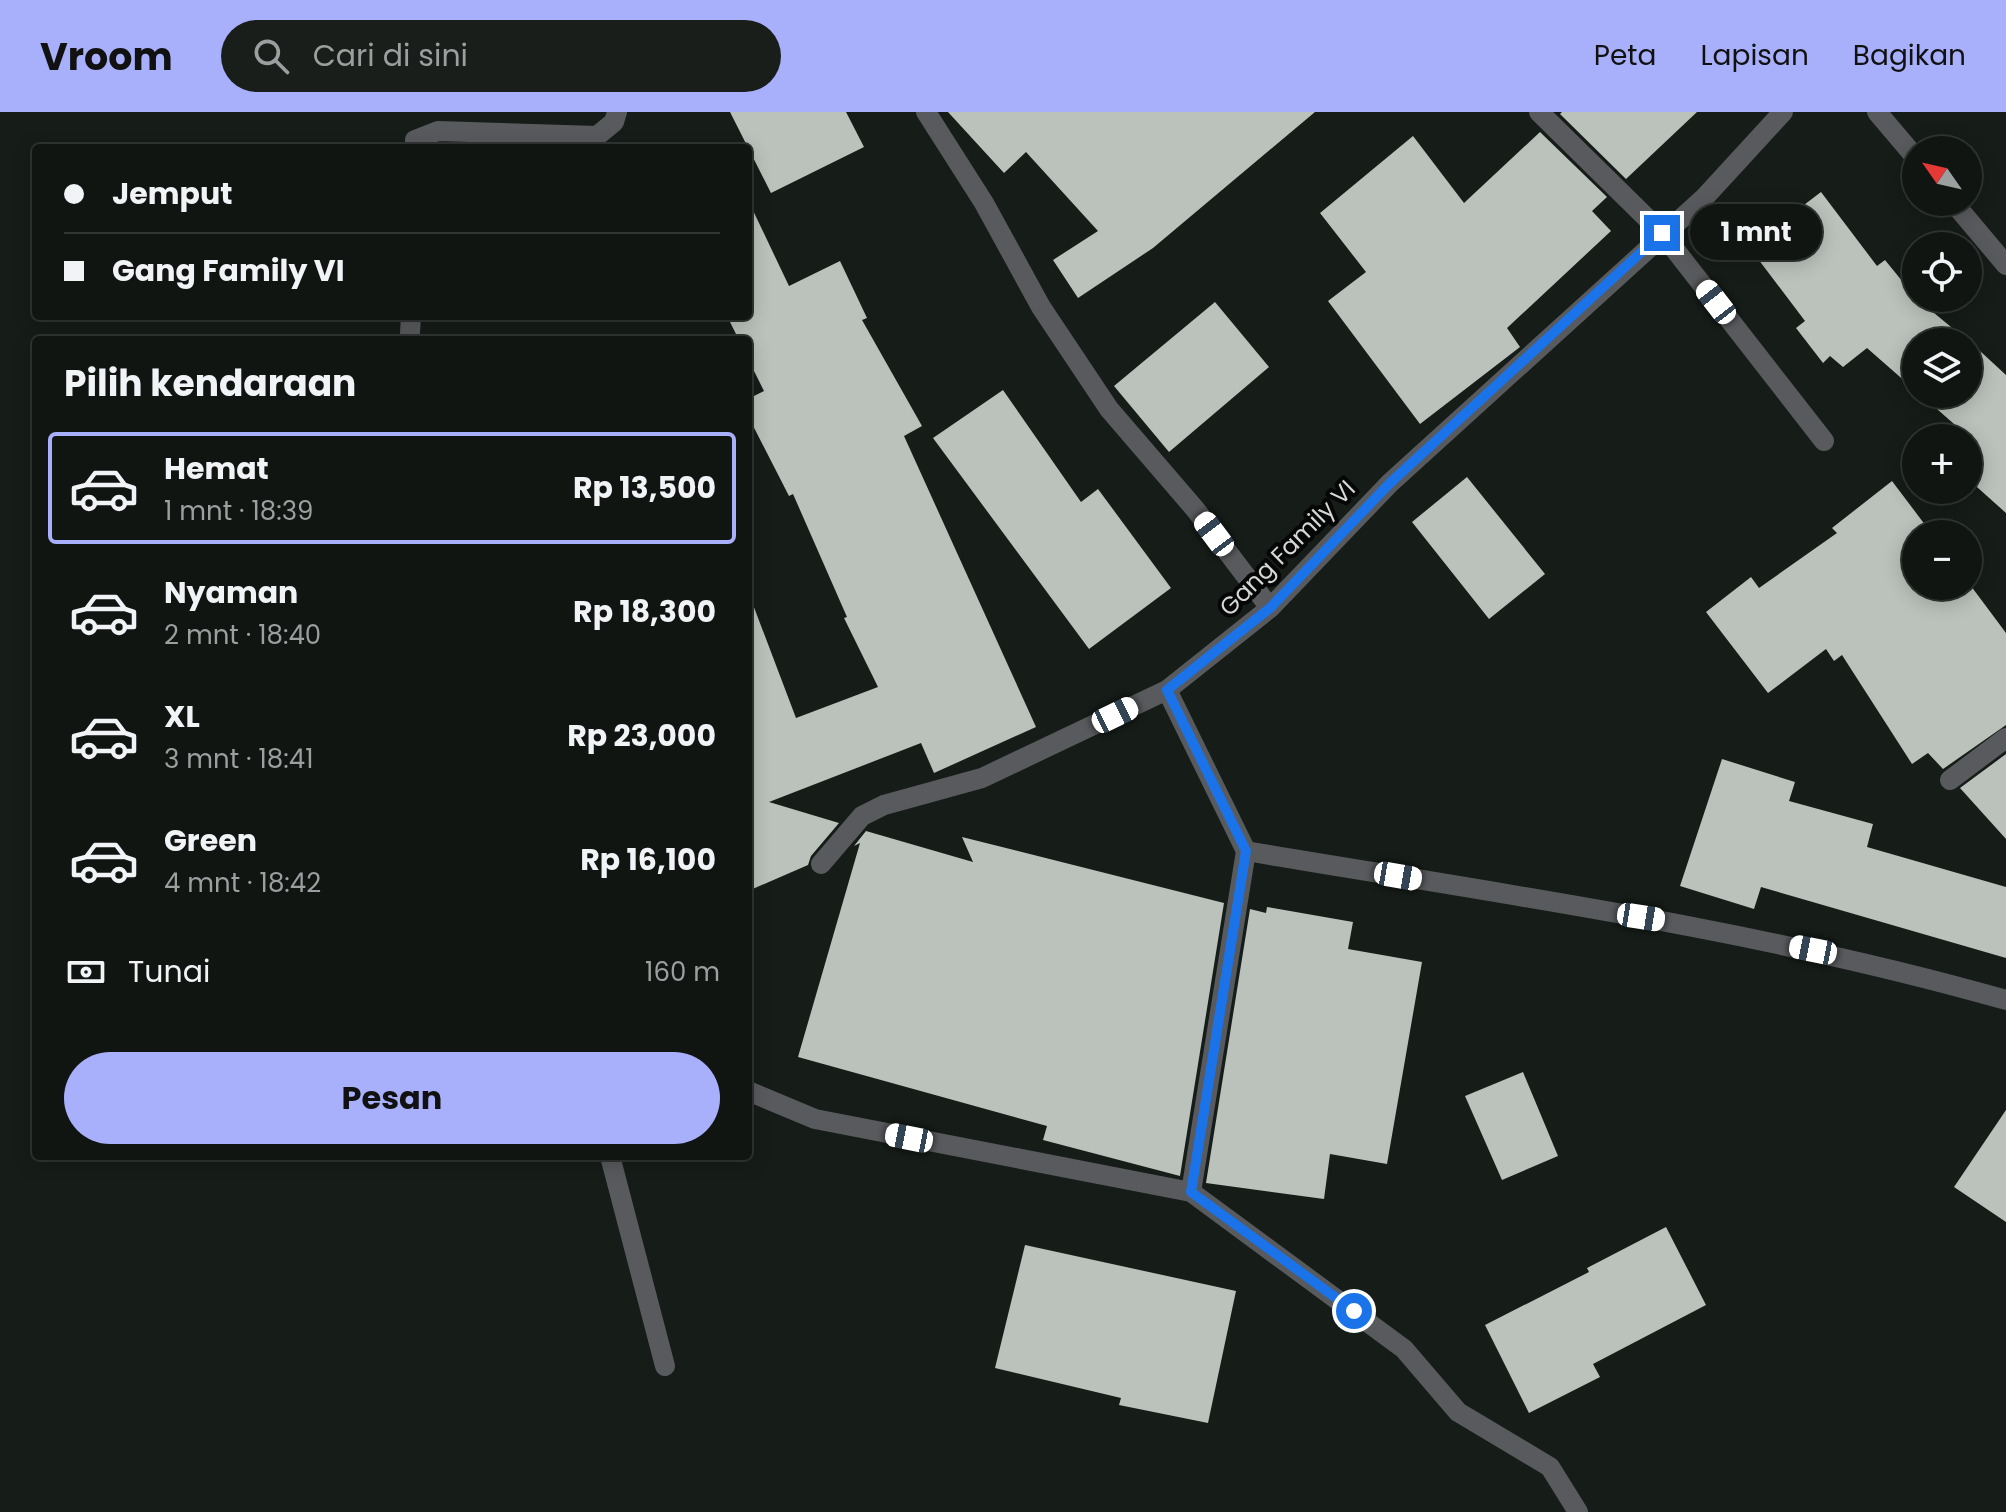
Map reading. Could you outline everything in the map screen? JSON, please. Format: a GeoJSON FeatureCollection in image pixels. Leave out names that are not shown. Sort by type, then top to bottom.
{"type":"FeatureCollection","features":[{"type":"Feature","properties":{"kind":"street"},"geometry":{"type":"LineString","coordinates":[[415,144],[415,140],[438,131],[597,136],[614,122],[617,112]]}},
{"type":"Feature","properties":{"kind":"street"},"geometry":{"type":"LineString","coordinates":[[926,112],[984,203],[1041,307],[1109,409],[1195,509],[1270,608]]}},
{"type":"Feature","properties":{"kind":"street"},"geometry":{"type":"LineString","coordinates":[[1539,112],[1662,233],[1824,441]]}},
{"type":"Feature","properties":{"kind":"street","name":"Gang Family VI"},"geometry":{"type":"LineString","coordinates":[[821,864],[853,825],[884,805],[982,778],[1167,690],[1270,608],[1390,483],[1704,198],[1783,112]]}},
{"type":"Feature","properties":{"kind":"street"},"geometry":{"type":"LineString","coordinates":[[1877,112],[1902,141]]}},
{"type":"Feature","properties":{"kind":"street"},"geometry":{"type":"LineString","coordinates":[[1965,216],[2006,265]]}},
{"type":"Feature","properties":{"kind":"street"},"geometry":{"type":"LineString","coordinates":[[1167,690],[1246,851],[1191,1192]]}},
{"type":"Feature","properties":{"kind":"street"},"geometry":{"type":"LineString","coordinates":[[1950,780],[2006,738]]}},
{"type":"Feature","properties":{"kind":"street"},"geometry":{"type":"LineString","coordinates":[[1246,851],[1672,922],[1869,961],[2006,1000]]}},
{"type":"Feature","properties":{"kind":"street"},"geometry":{"type":"LineString","coordinates":[[752,1093],[815,1119],[1191,1192],[1404,1349],[1458,1412],[1550,1467],[1578,1512]]}},
{"type":"Feature","properties":{"kind":"street"},"geometry":{"type":"LineString","coordinates":[[611,1160],[665,1366]]}},
{"type":"Feature","properties":{"kind":"building"},"geometry":{"type":"Polygon","coordinates":[[[730,112],[846,112],[864,147],[771,193],[752,155],[752,144],[746,144],[730,112]]]}},
{"type":"Feature","properties":{"kind":"building"},"geometry":{"type":"Polygon","coordinates":[[[948,112],[1315,112],[1153,248],[1078,298],[1053,260],[1098,231],[1026,152],[1004,173],[948,112]]]}},
{"type":"Feature","properties":{"kind":"building"},"geometry":{"type":"Polygon","coordinates":[[[1697,112],[1626,179],[1560,114],[1697,112]]]}},
{"type":"Feature","properties":{"kind":"building"},"geometry":{"type":"Polygon","coordinates":[[[1540,132],[1607,197],[1592,211],[1611,231],[1507,328],[1520,347],[1420,424],[1328,301],[1366,272],[1320,213],[1413,136],[1464,203],[1540,132]]]}},
{"type":"Feature","properties":{"kind":"building"},"geometry":{"type":"Polygon","coordinates":[[[1821,192],[1877,266],[1885,260],[1902,281],[1902,312],[1933,312],[1952,328],[1902,328],[1902,379],[1867,348],[1843,367],[1830,356],[1823,363],[1796,328],[1805,321],[1749,247],[1821,192]]]}},
{"type":"Feature","properties":{"kind":"building"},"geometry":{"type":"Polygon","coordinates":[[[752,208],[789,286],[840,261],[867,318],[862,320],[922,426],[904,436],[1036,727],[934,773],[921,743],[769,802],[839,823],[811,856],[808,865],[752,889],[752,602],[796,718],[878,687],[844,618],[847,617],[793,494],[789,496],[752,424],[752,397],[764,391],[752,367],[752,336],[737,336],[729,320],[752,320],[752,208]]]}},
{"type":"Feature","properties":{"kind":"building"},"geometry":{"type":"Polygon","coordinates":[[[1215,302],[1269,367],[1169,452],[1114,386],[1215,302]]]}},
{"type":"Feature","properties":{"kind":"building"},"geometry":{"type":"Polygon","coordinates":[[[1982,353],[2006,375],[2006,513],[1982,492],[1982,424],[1954,424],[1936,408],[1982,408],[1982,353]]]}},
{"type":"Feature","properties":{"kind":"building"},"geometry":{"type":"Polygon","coordinates":[[[1003,390],[1081,502],[1098,489],[1171,588],[1089,649],[933,438],[1003,390]]]}},
{"type":"Feature","properties":{"kind":"building"},"geometry":{"type":"Polygon","coordinates":[[[1467,477],[1545,574],[1489,619],[1412,522],[1467,477]]]}},
{"type":"Feature","properties":{"kind":"building"},"geometry":{"type":"Polygon","coordinates":[[[1892,481],[1902,494],[1902,504],[1909,504],[1921,520],[1902,520],[1902,600],[1981,600],[2006,633],[2006,725],[1943,769],[1928,753],[1912,764],[1842,655],[1834,661],[1826,649],[1768,693],[1706,612],[1751,577],[1759,588],[1837,533],[1832,528],[1892,481]]]}},
{"type":"Feature","properties":{"kind":"building"},"geometry":{"type":"Polygon","coordinates":[[[2006,754],[2006,839],[1960,788],[2006,754]]]}},
{"type":"Feature","properties":{"kind":"building"},"geometry":{"type":"Polygon","coordinates":[[[1722,759],[1795,782],[1789,801],[1873,824],[1867,847],[2006,887],[2006,958],[1761,887],[1754,909],[1680,886],[1722,759]]]}},
{"type":"Feature","properties":{"kind":"building"},"geometry":{"type":"Polygon","coordinates":[[[866,831],[973,862],[962,837],[1224,903],[1180,1176],[1043,1140],[1047,1126],[798,1057],[860,843],[854,846],[866,831]]]}},
{"type":"Feature","properties":{"kind":"building"},"geometry":{"type":"Polygon","coordinates":[[[1267,907],[1353,922],[1348,949],[1422,962],[1387,1164],[1330,1154],[1324,1199],[1206,1183],[1250,909],[1266,913],[1267,907]]]}},
{"type":"Feature","properties":{"kind":"building"},"geometry":{"type":"Polygon","coordinates":[[[1523,1072],[1558,1156],[1502,1180],[1465,1096],[1523,1072]]]}},
{"type":"Feature","properties":{"kind":"building"},"geometry":{"type":"Polygon","coordinates":[[[2006,1110],[2006,1222],[1954,1187],[2006,1110]]]}},
{"type":"Feature","properties":{"kind":"building"},"geometry":{"type":"Polygon","coordinates":[[[1666,1227],[1706,1305],[1593,1364],[1600,1377],[1529,1413],[1485,1325],[1589,1272],[1587,1268],[1666,1227]]]}},
{"type":"Feature","properties":{"kind":"building"},"geometry":{"type":"Polygon","coordinates":[[[1025,1245],[1236,1291],[1208,1423],[1119,1405],[1121,1398],[995,1368],[1025,1245]]]}},
{"type":"Feature","properties":{"kind":"route"},"geometry":{"type":"LineString","coordinates":[[1354,1311],[1191,1192],[1246,851],[1204,771],[1167,690],[1270,608],[1390,483],[1662,233]]}}]}
